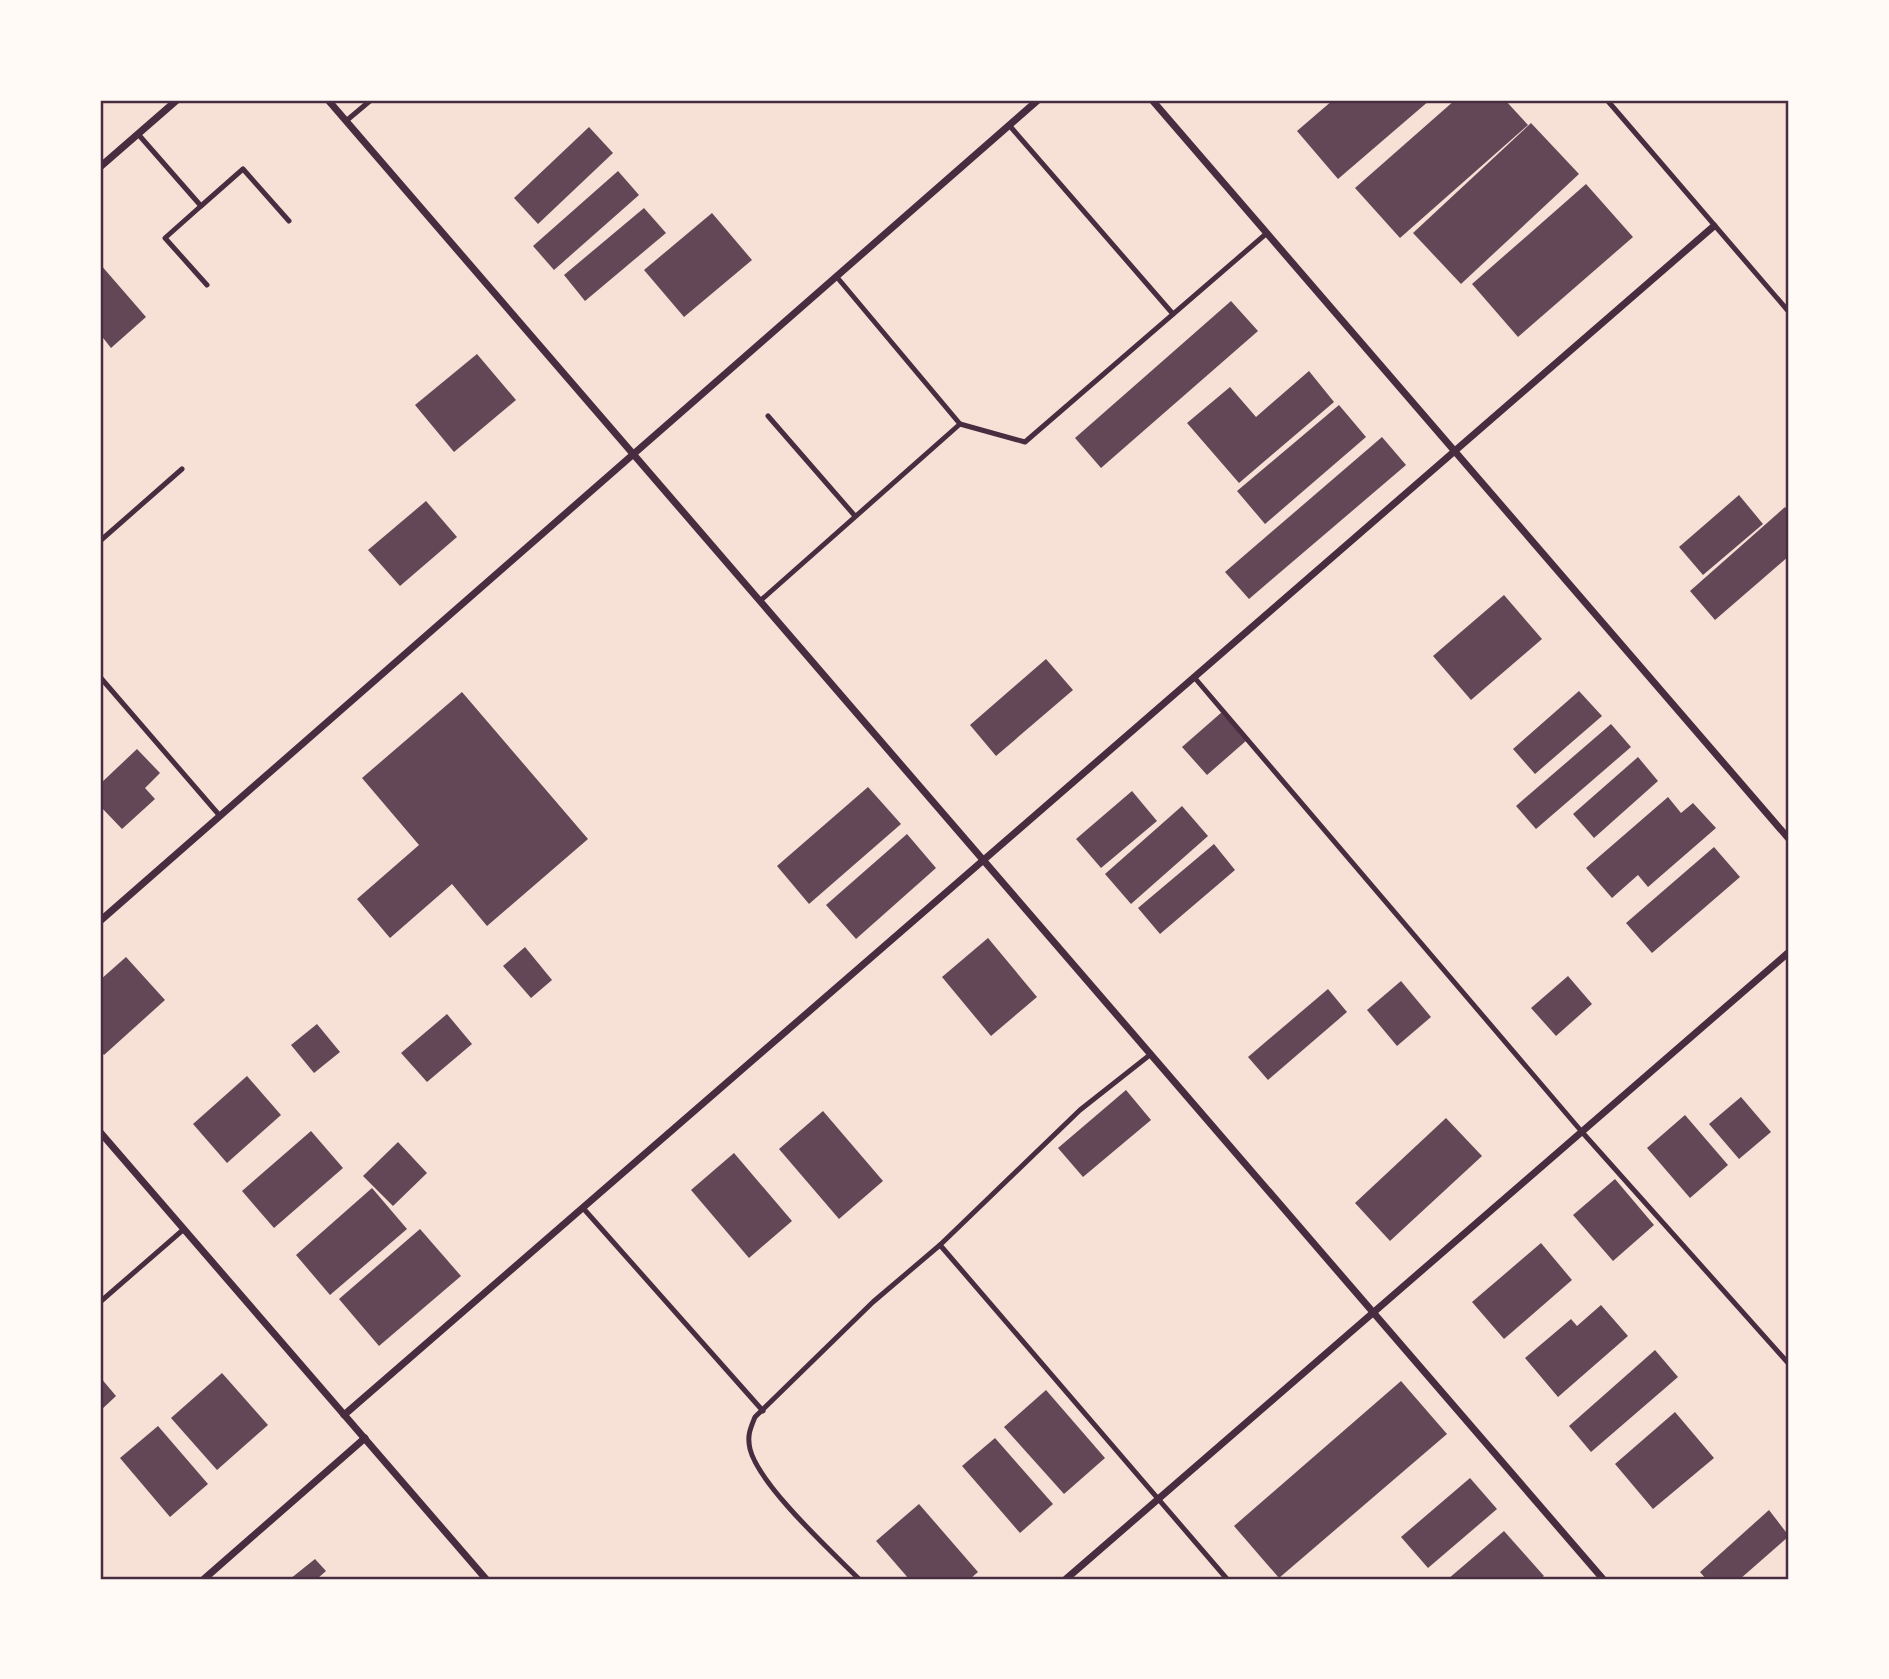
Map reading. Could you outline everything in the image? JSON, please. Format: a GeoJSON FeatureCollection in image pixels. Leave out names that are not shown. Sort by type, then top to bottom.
{"type":"FeatureCollection","features":[{"type":"Feature","properties":{"kind":"street"},"geometry":{"type":"LineString","coordinates":[[100,167],[177,100]]}},
{"type":"Feature","properties":{"kind":"street"},"geometry":{"type":"LineString","coordinates":[[328,100],[1603,1579]]}},
{"type":"Feature","properties":{"kind":"street"},"geometry":{"type":"LineString","coordinates":[[100,921],[1038,100]]}},
{"type":"Feature","properties":{"kind":"street"},"geometry":{"type":"LineString","coordinates":[[1152,100],[1789,839]]}},
{"type":"Feature","properties":{"kind":"street"},"geometry":{"type":"LineString","coordinates":[[344,1415],[1714,226]]}},
{"type":"Feature","properties":{"kind":"street"},"geometry":{"type":"LineString","coordinates":[[1066,1579],[1789,952]]}},
{"type":"Feature","properties":{"kind":"street"},"geometry":{"type":"LineString","coordinates":[[100,1132],[486,1579]]}},
{"type":"Feature","properties":{"kind":"street"},"geometry":{"type":"LineString","coordinates":[[204,1579],[365,1438]]}},
{"type":"Feature","properties":{"kind":"lane"},"geometry":{"type":"LineString","coordinates":[[346,121],[371,100]]}},
{"type":"Feature","properties":{"kind":"lane"},"geometry":{"type":"LineString","coordinates":[[1607,100],[1789,312]]}},
{"type":"Feature","properties":{"kind":"lane"},"geometry":{"type":"LineString","coordinates":[[1009,125],[1173,314]]}},
{"type":"Feature","properties":{"kind":"lane"},"geometry":{"type":"LineString","coordinates":[[138,134],[201,206]]}},
{"type":"Feature","properties":{"kind":"lane"},"geometry":{"type":"LineString","coordinates":[[207,285],[165,238],[243,169],[289,221]]}},
{"type":"Feature","properties":{"kind":"lane"},"geometry":{"type":"LineString","coordinates":[[836,276],[960,424],[1024,442],[1267,233]]}},
{"type":"Feature","properties":{"kind":"lane"},"geometry":{"type":"LineString","coordinates":[[768,416],[855,516]]}},
{"type":"Feature","properties":{"kind":"lane"},"geometry":{"type":"LineString","coordinates":[[760,601],[960,424]]}},
{"type":"Feature","properties":{"kind":"lane"},"geometry":{"type":"LineString","coordinates":[[100,541],[182,469]]}},
{"type":"Feature","properties":{"kind":"lane"},"geometry":{"type":"LineString","coordinates":[[100,677],[220,816]]}},
{"type":"Feature","properties":{"kind":"lane"},"geometry":{"type":"LineString","coordinates":[[1194,677],[1582,1132],[1789,1364]]}},
{"type":"Feature","properties":{"kind":"lane"},"geometry":{"type":"LineString","coordinates":[[859,1579],[765,1479],[751,1451],[748,1434],[755,1417],[1080,1110],[1151,1054]]}},
{"type":"Feature","properties":{"kind":"lane"},"geometry":{"type":"LineString","coordinates":[[583,1208],[763,1411]]}},
{"type":"Feature","properties":{"kind":"lane"},"geometry":{"type":"LineString","coordinates":[[100,1302],[184,1229]]}},
{"type":"Feature","properties":{"kind":"lane"},"geometry":{"type":"LineString","coordinates":[[940,1245],[1227,1579]]}},
{"type":"Feature","properties":{"kind":"building"},"geometry":{"type":"Polygon","coordinates":[[[1333,100],[1430,100],[1338,179],[1297,131],[1333,100]]]}},
{"type":"Feature","properties":{"kind":"building"},"geometry":{"type":"Polygon","coordinates":[[[1455,100],[1505,100],[1528,125],[1400,238],[1355,188],[1455,100]]]}},
{"type":"Feature","properties":{"kind":"building"},"geometry":{"type":"Polygon","coordinates":[[[1531,123],[1579,174],[1461,284],[1413,233],[1531,123]]]}},
{"type":"Feature","properties":{"kind":"building"},"geometry":{"type":"Polygon","coordinates":[[[589,127],[613,153],[538,224],[514,198],[589,127]]]}},
{"type":"Feature","properties":{"kind":"building"},"geometry":{"type":"Polygon","coordinates":[[[618,171],[639,195],[554,270],[533,246],[618,171]]]}},
{"type":"Feature","properties":{"kind":"building"},"geometry":{"type":"Polygon","coordinates":[[[1586,184],[1633,237],[1518,337],[1472,284],[1586,184]]]}},
{"type":"Feature","properties":{"kind":"building"},"geometry":{"type":"Polygon","coordinates":[[[644,208],[666,233],[585,301],[564,275],[644,208]]]}},
{"type":"Feature","properties":{"kind":"building"},"geometry":{"type":"Polygon","coordinates":[[[712,213],[752,260],[684,317],[644,270],[712,213]]]}},
{"type":"Feature","properties":{"kind":"building"},"geometry":{"type":"Polygon","coordinates":[[[100,264],[146,317],[111,348],[100,334],[100,264]]]}},
{"type":"Feature","properties":{"kind":"building"},"geometry":{"type":"Polygon","coordinates":[[[1231,301],[1258,331],[1101,468],[1075,438],[1231,301]]]}},
{"type":"Feature","properties":{"kind":"building"},"geometry":{"type":"Polygon","coordinates":[[[477,354],[516,400],[454,452],[415,405],[477,354]]]}},
{"type":"Feature","properties":{"kind":"building"},"geometry":{"type":"Polygon","coordinates":[[[1309,371],[1334,402],[1239,483],[1187,423],[1230,387],[1256,417],[1309,371]]]}},
{"type":"Feature","properties":{"kind":"building"},"geometry":{"type":"Polygon","coordinates":[[[1339,405],[1366,437],[1265,524],[1237,491],[1339,405]]]}},
{"type":"Feature","properties":{"kind":"building"},"geometry":{"type":"Polygon","coordinates":[[[1382,437],[1406,465],[1249,599],[1225,572],[1382,437]]]}},
{"type":"Feature","properties":{"kind":"building"},"geometry":{"type":"Polygon","coordinates":[[[1739,495],[1763,524],[1703,575],[1679,547],[1739,495]]]}},
{"type":"Feature","properties":{"kind":"building"},"geometry":{"type":"Polygon","coordinates":[[[426,501],[457,537],[400,586],[368,550],[426,501]]]}},
{"type":"Feature","properties":{"kind":"building"},"geometry":{"type":"Polygon","coordinates":[[[1785,507],[1789,512],[1789,556],[1715,620],[1690,591],[1785,507]]]}},
{"type":"Feature","properties":{"kind":"building"},"geometry":{"type":"Polygon","coordinates":[[[1504,595],[1542,639],[1471,700],[1433,656],[1504,595]]]}},
{"type":"Feature","properties":{"kind":"building"},"geometry":{"type":"Polygon","coordinates":[[[1046,659],[1073,690],[996,756],[970,725],[1046,659]]]}},
{"type":"Feature","properties":{"kind":"building"},"geometry":{"type":"Polygon","coordinates":[[[1579,691],[1602,716],[1535,774],[1513,749],[1579,691]]]}},
{"type":"Feature","properties":{"kind":"building"},"geometry":{"type":"Polygon","coordinates":[[[462,692],[588,839],[487,926],[452,884],[390,938],[357,899],[419,845],[362,778],[462,692]]]}},
{"type":"Feature","properties":{"kind":"building"},"geometry":{"type":"Polygon","coordinates":[[[1222,712],[1247,740],[1207,775],[1182,747],[1222,712]]]}},
{"type":"Feature","properties":{"kind":"building"},"geometry":{"type":"Polygon","coordinates":[[[1611,724],[1631,747],[1536,829],[1516,806],[1611,724]]]}},
{"type":"Feature","properties":{"kind":"building"},"geometry":{"type":"Polygon","coordinates":[[[137,749],[160,773],[145,788],[155,799],[122,829],[100,806],[100,784],[137,749]]]}},
{"type":"Feature","properties":{"kind":"building"},"geometry":{"type":"Polygon","coordinates":[[[1638,757],[1658,781],[1594,838],[1573,814],[1638,757]]]}},
{"type":"Feature","properties":{"kind":"building"},"geometry":{"type":"Polygon","coordinates":[[[868,787],[901,824],[809,904],[777,866],[868,787]]]}},
{"type":"Feature","properties":{"kind":"building"},"geometry":{"type":"Polygon","coordinates":[[[1132,791],[1157,821],[1101,868],[1076,839],[1132,791]]]}},
{"type":"Feature","properties":{"kind":"building"},"geometry":{"type":"Polygon","coordinates":[[[1668,797],[1681,813],[1693,803],[1716,828],[1648,887],[1638,875],[1612,898],[1586,868],[1668,797]]]}},
{"type":"Feature","properties":{"kind":"building"},"geometry":{"type":"Polygon","coordinates":[[[1182,806],[1208,836],[1131,904],[1105,874],[1182,806]]]}},
{"type":"Feature","properties":{"kind":"building"},"geometry":{"type":"Polygon","coordinates":[[[907,834],[936,868],[856,939],[826,905],[907,834]]]}},
{"type":"Feature","properties":{"kind":"building"},"geometry":{"type":"Polygon","coordinates":[[[1214,844],[1235,870],[1160,934],[1138,908],[1214,844]]]}},
{"type":"Feature","properties":{"kind":"building"},"geometry":{"type":"Polygon","coordinates":[[[1714,847],[1740,877],[1652,953],[1626,923],[1714,847]]]}},
{"type":"Feature","properties":{"kind":"building"},"geometry":{"type":"Polygon","coordinates":[[[988,938],[1037,997],[991,1036],[942,977],[988,938]]]}},
{"type":"Feature","properties":{"kind":"building"},"geometry":{"type":"Polygon","coordinates":[[[525,947],[552,980],[531,998],[503,966],[525,947]]]}},
{"type":"Feature","properties":{"kind":"building"},"geometry":{"type":"Polygon","coordinates":[[[126,957],[165,1000],[104,1055],[100,1050],[100,980],[126,957]]]}},
{"type":"Feature","properties":{"kind":"building"},"geometry":{"type":"Polygon","coordinates":[[[1568,976],[1592,1004],[1556,1036],[1531,1008],[1568,976]]]}},
{"type":"Feature","properties":{"kind":"building"},"geometry":{"type":"Polygon","coordinates":[[[1401,981],[1431,1017],[1397,1046],[1367,1010],[1401,981]]]}},
{"type":"Feature","properties":{"kind":"building"},"geometry":{"type":"Polygon","coordinates":[[[1328,989],[1347,1012],[1268,1080],[1248,1057],[1328,989]]]}},
{"type":"Feature","properties":{"kind":"building"},"geometry":{"type":"Polygon","coordinates":[[[447,1014],[472,1044],[427,1082],[401,1053],[447,1014]]]}},
{"type":"Feature","properties":{"kind":"building"},"geometry":{"type":"Polygon","coordinates":[[[317,1024],[340,1052],[314,1073],[291,1045],[317,1024]]]}},
{"type":"Feature","properties":{"kind":"building"},"geometry":{"type":"Polygon","coordinates":[[[247,1076],[281,1115],[227,1163],[193,1124],[247,1076]]]}},
{"type":"Feature","properties":{"kind":"building"},"geometry":{"type":"Polygon","coordinates":[[[1126,1090],[1151,1120],[1083,1177],[1058,1148],[1126,1090]]]}},
{"type":"Feature","properties":{"kind":"building"},"geometry":{"type":"Polygon","coordinates":[[[1741,1097],[1771,1132],[1739,1159],[1709,1124],[1741,1097]]]}},
{"type":"Feature","properties":{"kind":"building"},"geometry":{"type":"Polygon","coordinates":[[[823,1111],[883,1181],[839,1219],[779,1149],[823,1111]]]}},
{"type":"Feature","properties":{"kind":"building"},"geometry":{"type":"Polygon","coordinates":[[[1685,1115],[1728,1165],[1690,1198],[1647,1148],[1685,1115]]]}},
{"type":"Feature","properties":{"kind":"building"},"geometry":{"type":"Polygon","coordinates":[[[1446,1118],[1482,1156],[1390,1241],[1355,1203],[1446,1118]]]}},
{"type":"Feature","properties":{"kind":"building"},"geometry":{"type":"Polygon","coordinates":[[[311,1131],[343,1168],[274,1228],[242,1191],[311,1131]]]}},
{"type":"Feature","properties":{"kind":"building"},"geometry":{"type":"Polygon","coordinates":[[[398,1142],[427,1173],[393,1206],[363,1176],[398,1142]]]}},
{"type":"Feature","properties":{"kind":"building"},"geometry":{"type":"Polygon","coordinates":[[[734,1153],[792,1221],[749,1258],[691,1190],[734,1153]]]}},
{"type":"Feature","properties":{"kind":"building"},"geometry":{"type":"Polygon","coordinates":[[[1615,1179],[1654,1225],[1613,1261],[1573,1215],[1615,1179]]]}},
{"type":"Feature","properties":{"kind":"building"},"geometry":{"type":"Polygon","coordinates":[[[372,1188],[407,1229],[330,1295],[296,1255],[372,1188]]]}},
{"type":"Feature","properties":{"kind":"building"},"geometry":{"type":"Polygon","coordinates":[[[420,1229],[461,1276],[379,1346],[339,1299],[420,1229]]]}},
{"type":"Feature","properties":{"kind":"building"},"geometry":{"type":"Polygon","coordinates":[[[1541,1243],[1572,1280],[1504,1339],[1472,1302],[1541,1243]]]}},
{"type":"Feature","properties":{"kind":"building"},"geometry":{"type":"Polygon","coordinates":[[[1601,1305],[1628,1336],[1558,1397],[1525,1358],[1571,1319],[1577,1326],[1601,1305]]]}},
{"type":"Feature","properties":{"kind":"building"},"geometry":{"type":"Polygon","coordinates":[[[1655,1350],[1678,1377],[1591,1452],[1569,1426],[1655,1350]]]}},
{"type":"Feature","properties":{"kind":"building"},"geometry":{"type":"Polygon","coordinates":[[[222,1373],[268,1425],[217,1470],[171,1418],[222,1373]]]}},
{"type":"Feature","properties":{"kind":"building"},"geometry":{"type":"Polygon","coordinates":[[[100,1377],[116,1396],[100,1411],[100,1377]]]}},
{"type":"Feature","properties":{"kind":"building"},"geometry":{"type":"Polygon","coordinates":[[[1401,1381],[1447,1434],[1279,1578],[1234,1526],[1401,1381]]]}},
{"type":"Feature","properties":{"kind":"building"},"geometry":{"type":"Polygon","coordinates":[[[1046,1390],[1105,1458],[1064,1494],[1004,1427],[1046,1390]]]}},
{"type":"Feature","properties":{"kind":"building"},"geometry":{"type":"Polygon","coordinates":[[[1675,1412],[1714,1458],[1653,1509],[1615,1464],[1675,1412]]]}},
{"type":"Feature","properties":{"kind":"building"},"geometry":{"type":"Polygon","coordinates":[[[158,1426],[208,1484],[170,1517],[120,1458],[158,1426]]]}},
{"type":"Feature","properties":{"kind":"building"},"geometry":{"type":"Polygon","coordinates":[[[995,1438],[1053,1504],[1020,1533],[962,1466],[995,1438]]]}},
{"type":"Feature","properties":{"kind":"building"},"geometry":{"type":"Polygon","coordinates":[[[1470,1478],[1497,1509],[1428,1568],[1401,1537],[1470,1478]]]}},
{"type":"Feature","properties":{"kind":"building"},"geometry":{"type":"Polygon","coordinates":[[[919,1504],[978,1572],[970,1579],[909,1579],[876,1541],[919,1504]]]}},
{"type":"Feature","properties":{"kind":"building"},"geometry":{"type":"Polygon","coordinates":[[[1769,1510],[1789,1536],[1740,1579],[1706,1579],[1700,1572],[1769,1510]]]}},
{"type":"Feature","properties":{"kind":"building"},"geometry":{"type":"Polygon","coordinates":[[[1504,1531],[1544,1576],[1540,1579],[1448,1579],[1504,1531]]]}},
{"type":"Feature","properties":{"kind":"building"},"geometry":{"type":"Polygon","coordinates":[[[315,1559],[326,1571],[317,1579],[290,1579],[315,1559]]]}}]}
